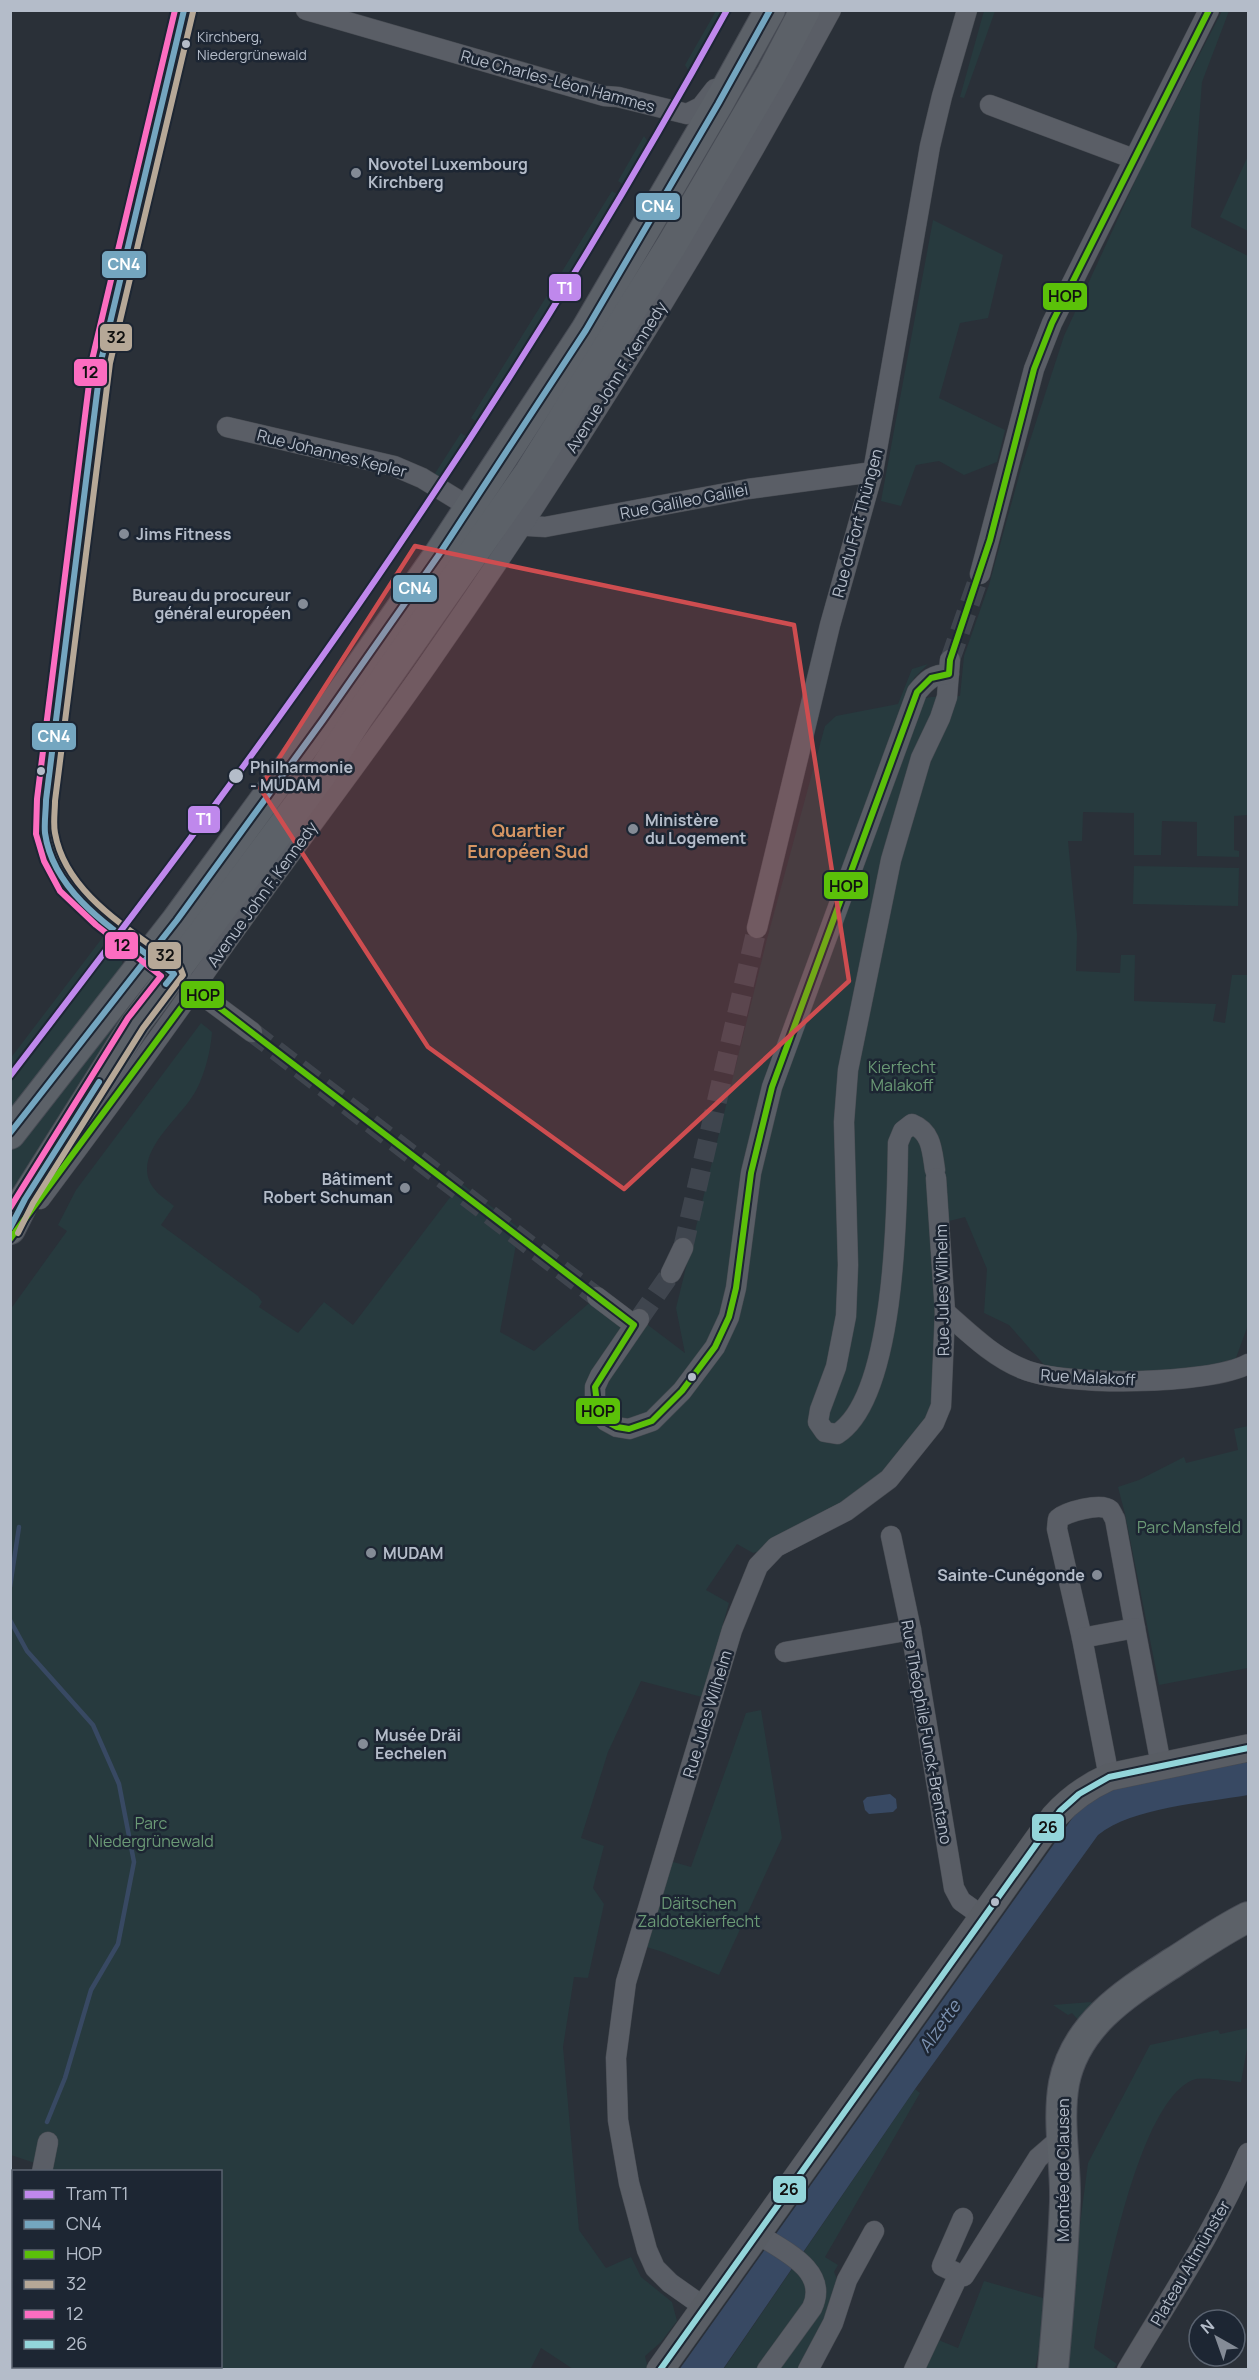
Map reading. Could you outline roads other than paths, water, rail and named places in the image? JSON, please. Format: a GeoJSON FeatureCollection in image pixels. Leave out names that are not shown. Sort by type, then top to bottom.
{"type":"FeatureCollection","features":[{"type":"Feature","properties":{"kind":"main road","name":"Avenue John F. Kennedy"},"geometry":{"type":"LineString","coordinates":[[10,1134],[170,929],[324,720],[495,519],[586,330],[770,10]]}},
{"type":"Feature","properties":{"kind":"main road","name":"Avenue John F. Kennedy"},"geometry":{"type":"LineString","coordinates":[[10,1229],[25,1199],[136,1023],[184,982],[359,716],[445,596],[607,351],[782,78],[805,10]]}},
{"type":"Feature","properties":{"kind":"main road"},"geometry":{"type":"LineString","coordinates":[[660,2370],[704,2307],[761,2237],[1053,1817],[1079,1793],[1109,1777],[1248,1748]]}},
{"type":"Feature","properties":{"kind":"main road","name":"Montée de Clausen"},"geometry":{"type":"LineString","coordinates":[[1053,2370],[1065,2199],[1061,2138],[1062,2102],[1065,2080],[1073,2057],[1095,2022],[1121,1997],[1224,1929],[1248,1917]]}},
{"type":"Feature","properties":{"kind":"street"},"geometry":{"type":"LineString","coordinates":[[184,10],[101,361],[46,800],[45,832],[52,858],[61,877],[77,898],[148,955],[252,1032]]}},
{"type":"Feature","properties":{"kind":"street","name":"Rue Charles-Léon Hammes"},"geometry":{"type":"LineString","coordinates":[[306,10],[581,90],[687,114],[701,107],[714,91],[759,10]]}},
{"type":"Feature","properties":{"kind":"street","name":"Avenue John F. Kennedy"},"geometry":{"type":"LineString","coordinates":[[782,78],[831,10]]}},
{"type":"Feature","properties":{"kind":"street","name":"Rue du Fort Thüngen"},"geometry":{"type":"LineString","coordinates":[[757,928],[830,625],[873,472],[930,146],[967,10]]}},
{"type":"Feature","properties":{"kind":"street"},"geometry":{"type":"LineString","coordinates":[[980,574],[1034,369],[1052,322],[1209,10]]}},
{"type":"Feature","properties":{"kind":"street"},"geometry":{"type":"LineString","coordinates":[[990,105],[1134,159]]}},
{"type":"Feature","properties":{"kind":"street","name":"Rue Johannes Kepler"},"geometry":{"type":"LineString","coordinates":[[227,427],[394,466],[422,478],[495,519]]}},
{"type":"Feature","properties":{"kind":"street","name":"Rue Galileo Galilei"},"geometry":{"type":"LineString","coordinates":[[495,519],[544,527],[747,489],[873,472]]}},
{"type":"Feature","properties":{"kind":"street","name":"Avenue John F. Kennedy"},"geometry":{"type":"LineString","coordinates":[[10,1240],[184,982],[428,664],[495,519]]}},
{"type":"Feature","properties":{"kind":"street","name":"Avenue John F. Kennedy"},"geometry":{"type":"LineString","coordinates":[[428,664],[435,646],[445,596]]}},
{"type":"Feature","properties":{"kind":"street","name":"Rue Jules Wilhelm"},"geometry":{"type":"LineString","coordinates":[[597,1297],[636,1322],[600,1376],[595,1388],[598,1411],[606,1421],[616,1427],[628,1429],[652,1421],[682,1391],[714,1347],[729,1317],[736,1288],[751,1173],[772,1087],[917,692],[925,681],[949,667],[947,697],[921,758],[891,860],[848,1070],[844,1122],[848,1265],[846,1316],[836,1367],[820,1410],[818,1422],[825,1432],[837,1434],[847,1428],[873,1378],[886,1323],[894,1255],[897,1143],[903,1131],[912,1124],[923,1129],[931,1143],[935,1174],[945,1312],[941,1406],[934,1423],[889,1479],[846,1511],[776,1547],[758,1566],[732,1630],[626,1982],[616,2058],[618,2120],[629,2183],[647,2250],[655,2268],[670,2283],[704,2307]]}},
{"type":"Feature","properties":{"kind":"street"},"geometry":{"type":"LineString","coordinates":[[671,1273],[683,1248]]}},
{"type":"Feature","properties":{"kind":"street","name":"Rue Malakoff"},"geometry":{"type":"LineString","coordinates":[[945,1312],[996,1354],[1036,1374],[1060,1378],[1182,1380],[1229,1373],[1248,1365]]}},
{"type":"Feature","properties":{"kind":"street"},"geometry":{"type":"LineString","coordinates":[[1109,1777],[1082,1638],[1057,1529],[1058,1519],[1065,1513],[1102,1507],[1110,1510],[1115,1519],[1161,1765]]}},
{"type":"Feature","properties":{"kind":"street","name":"Rue Théophile Funck-Brentano"},"geometry":{"type":"LineString","coordinates":[[891,1536],[911,1630],[954,1888],[961,1901],[982,1916]]}},
{"type":"Feature","properties":{"kind":"street"},"geometry":{"type":"LineString","coordinates":[[1082,1638],[1135,1628]]}},
{"type":"Feature","properties":{"kind":"street"},"geometry":{"type":"LineString","coordinates":[[785,1652],[911,1630]]}},
{"type":"Feature","properties":{"kind":"street"},"geometry":{"type":"LineString","coordinates":[[963,2218],[942,2266],[964,2276],[1038,2157],[1061,2138]]}},
{"type":"Feature","properties":{"kind":"street"},"geometry":{"type":"LineString","coordinates":[[42,2170],[48,2142]]}},
{"type":"Feature","properties":{"kind":"street","name":"Plateau Altmünster"},"geometry":{"type":"LineString","coordinates":[[1127,2370],[1222,2210],[1248,2153]]}},
{"type":"Feature","properties":{"kind":"street"},"geometry":{"type":"LineString","coordinates":[[808,2370],[833,2323],[848,2280],[874,2231]]}},
{"type":"Feature","properties":{"kind":"street"},"geometry":{"type":"LineString","coordinates":[[761,2237],[804,2266],[815,2279],[817,2298],[767,2370]]}},
{"type":"Feature","properties":{"kind":"street"},"geometry":{"type":"LineString","coordinates":[[914,2370],[959,2274]]}},
{"type":"Feature","properties":{"kind":"water","name":"Alzette"},"geometry":{"type":"Polygon","coordinates":[[[1248,1762],[1248,1795],[1149,1812],[1130,1818],[1098,1835],[915,2089],[723,2369],[679,2370],[1081,1806],[1110,1789],[1248,1762]]]}},
{"type":"Feature","properties":{"kind":"water"},"geometry":{"type":"Polygon","coordinates":[[[890,1794],[896,1799],[897,1808],[893,1812],[869,1814],[865,1810],[863,1801],[867,1797],[890,1794]]]}},
{"type":"Feature","properties":{"kind":"waterway"},"geometry":{"type":"LineString","coordinates":[[10,1587],[19,1527]]}},
{"type":"Feature","properties":{"kind":"waterway"},"geometry":{"type":"LineString","coordinates":[[10,1620],[27,1651],[93,1725],[119,1784],[134,1862],[118,1944],[91,1990],[65,2078],[47,2122]]}},
{"type":"Feature","properties":{"kind":"tunnel"},"geometry":{"type":"LineString","coordinates":[[950,660],[980,574]]}},
{"type":"Feature","properties":{"kind":"tunnel"},"geometry":{"type":"LineString","coordinates":[[683,1248],[757,928]]}},
{"type":"Feature","properties":{"kind":"tunnel"},"geometry":{"type":"LineString","coordinates":[[252,1032],[597,1297]]}},
{"type":"Feature","properties":{"kind":"tunnel"},"geometry":{"type":"LineString","coordinates":[[639,1319],[671,1273]]}},
{"type":"Feature","properties":{"kind":"tram line","name":"T1"},"geometry":{"type":"LineString","coordinates":[[10,1076],[267,734],[414,523],[497,398],[576,270],[727,10]]}},
{"type":"Feature","properties":{"kind":"place","name":"Kirchberg, Niedergrünewald"},"geometry":{"type":"Point","coordinates":[186,44]}},
{"type":"Feature","properties":{"kind":"place","name":"Novotel Luxembourg Kirchberg"},"geometry":{"type":"Point","coordinates":[356,173]}},
{"type":"Feature","properties":{"kind":"place","name":"Jims Fitness"},"geometry":{"type":"Point","coordinates":[124,534]}},
{"type":"Feature","properties":{"kind":"place","name":"Bureau du procureur général européen"},"geometry":{"type":"Point","coordinates":[303,604]}},
{"type":"Feature","properties":{"kind":"place","name":"Philharmonie - MUDAM"},"geometry":{"type":"Point","coordinates":[236,776]}},
{"type":"Feature","properties":{"kind":"place","name":"Ministère du Logement"},"geometry":{"type":"Point","coordinates":[633,829]}},
{"type":"Feature","properties":{"kind":"place","name":"Bâtiment Robert Schuman"},"geometry":{"type":"Point","coordinates":[405,1188]}},
{"type":"Feature","properties":{"kind":"place","name":"MUDAM"},"geometry":{"type":"Point","coordinates":[371,1553]}},
{"type":"Feature","properties":{"kind":"place","name":"Sainte-Cunégonde"},"geometry":{"type":"Point","coordinates":[1097,1575]}},
{"type":"Feature","properties":{"kind":"place","name":"Musée Dräi Eechelen"},"geometry":{"type":"Point","coordinates":[363,1744]}},
{"type":"Feature","properties":{"kind":"district","name":"Quartier Européen Sud"},"geometry":{"type":"Point","coordinates":[528,840]}},
{"type":"Feature","properties":{"kind":"park label","name":"Kierfecht Malakoff"},"geometry":{"type":"Point","coordinates":[902,1076]}},
{"type":"Feature","properties":{"kind":"park label","name":"Parc Mansfeld"},"geometry":{"type":"Point","coordinates":[1189,1527]}},
{"type":"Feature","properties":{"kind":"park label","name":"Parc Niedergrünewald"},"geometry":{"type":"Point","coordinates":[151,1832]}},
{"type":"Feature","properties":{"kind":"park label","name":"Däitschen Zaldotekierfecht"},"geometry":{"type":"Point","coordinates":[699,1912]}}]}
